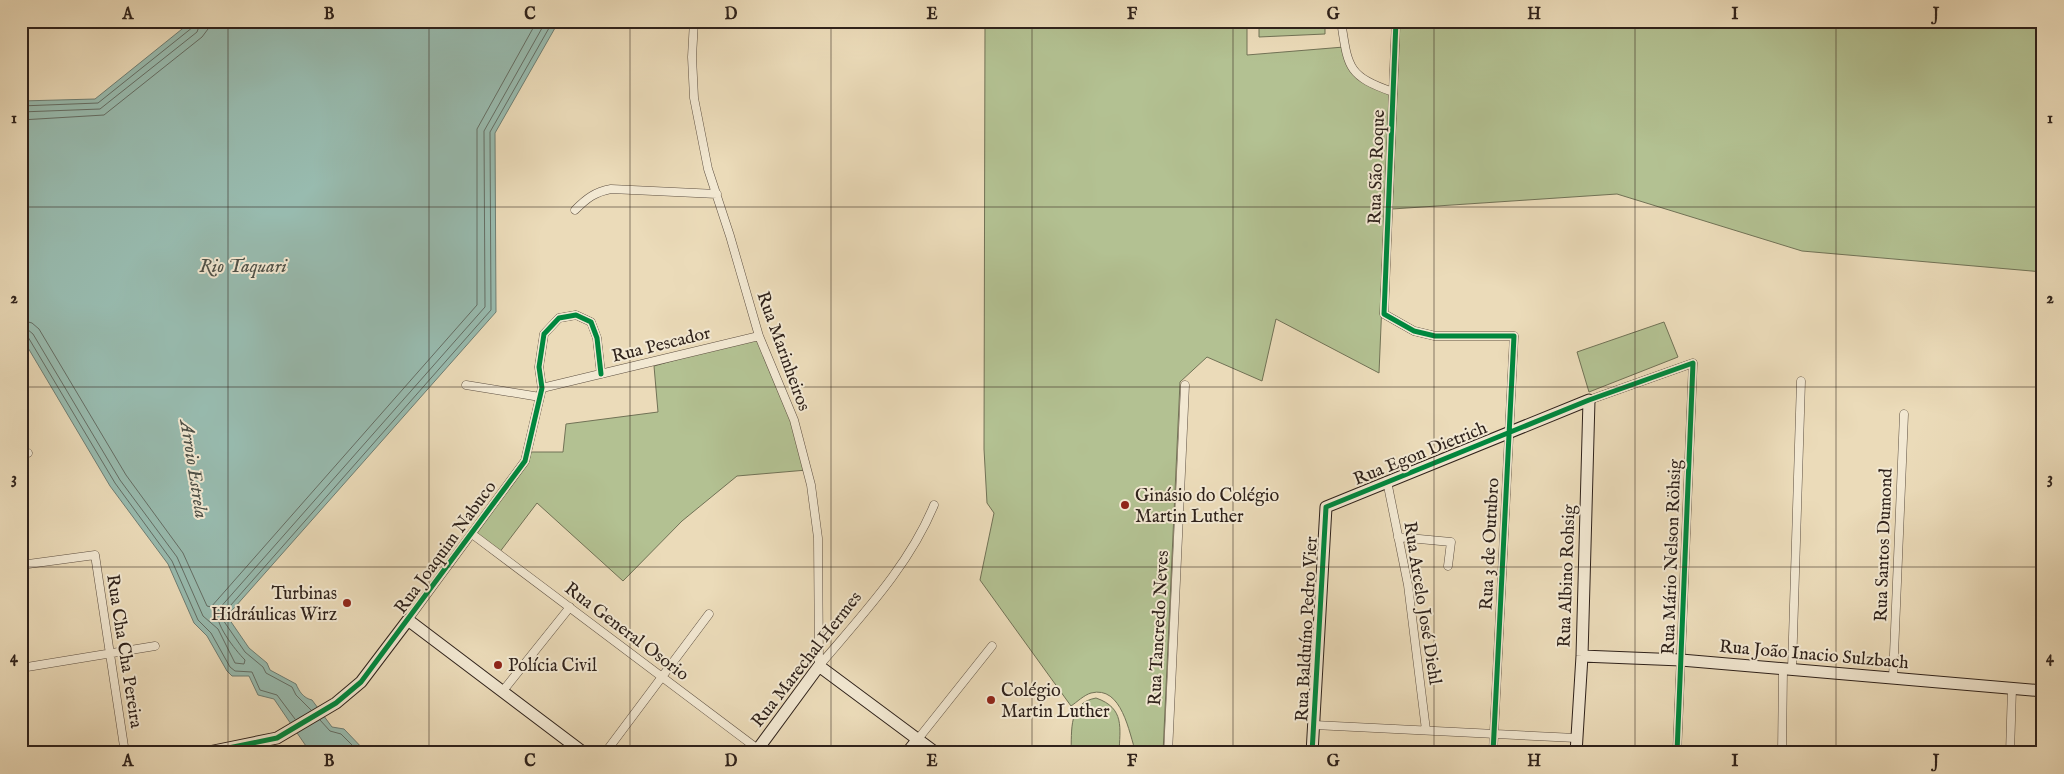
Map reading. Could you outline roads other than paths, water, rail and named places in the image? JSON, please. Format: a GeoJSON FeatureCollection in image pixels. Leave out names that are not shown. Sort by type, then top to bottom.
{"type":"FeatureCollection","features":[{"type":"Feature","properties":{"kind":"street","name":"Rua Marinheiros"},"geometry":{"type":"LineString","coordinates":[[694,21],[692,57],[694,98],[706,160],[758,336],[794,420],[811,485],[818,538],[819,666]]}},
{"type":"Feature","properties":{"kind":"street"},"geometry":{"type":"LineString","coordinates":[[1341,21],[1347,61],[1365,82],[1393,92]]}},
{"type":"Feature","properties":{"kind":"street","name":"Rua São Roque"},"geometry":{"type":"LineString","coordinates":[[1396,21],[1384,314],[1414,331],[1435,336],[1514,336]]}},
{"type":"Feature","properties":{"kind":"street"},"geometry":{"type":"LineString","coordinates":[[575,210],[588,197],[611,189],[717,194]]}},
{"type":"Feature","properties":{"kind":"street","name":"Rua Joaquim Nabuco"},"geometry":{"type":"LineString","coordinates":[[204,753],[232,750],[277,738],[336,703],[361,682],[525,461],[542,388],[539,367],[544,334],[559,318],[576,315],[591,322],[598,338],[601,374]]}},
{"type":"Feature","properties":{"kind":"street","name":"Rua Pescador"},"geometry":{"type":"LineString","coordinates":[[542,388],[758,336]]}},
{"type":"Feature","properties":{"kind":"street","name":"Rua 3 de Outubro"},"geometry":{"type":"LineString","coordinates":[[1493,753],[1514,336]]}},
{"type":"Feature","properties":{"kind":"street","name":"Rua Egon Dietrich"},"geometry":{"type":"LineString","coordinates":[[1326,507],[1589,400],[1693,363]]}},
{"type":"Feature","properties":{"kind":"street","name":"Rua Mário Nelson Röhsig"},"geometry":{"type":"LineString","coordinates":[[1678,753],[1693,363]]}},
{"type":"Feature","properties":{"kind":"street"},"geometry":{"type":"LineString","coordinates":[[1782,753],[1801,381]]}},
{"type":"Feature","properties":{"kind":"street"},"geometry":{"type":"LineString","coordinates":[[466,385],[540,397]]}},
{"type":"Feature","properties":{"kind":"street","name":"Rua Tancredo Neves"},"geometry":{"type":"LineString","coordinates":[[1168,753],[1184,385]]}},
{"type":"Feature","properties":{"kind":"street","name":"Rua Albino Rohsig"},"geometry":{"type":"LineString","coordinates":[[1576,753],[1582,656],[1589,400]]}},
{"type":"Feature","properties":{"kind":"street","name":"Rua Santos Dumond"},"geometry":{"type":"LineString","coordinates":[[1893,678],[1904,414]]}},
{"type":"Feature","properties":{"kind":"street","name":"Rua Arcelo José Diehl"},"geometry":{"type":"LineString","coordinates":[[1387,481],[1408,585],[1426,730]]}},
{"type":"Feature","properties":{"kind":"street","name":"Rua Marechal Hermes"},"geometry":{"type":"LineString","coordinates":[[759,751],[819,666],[885,587],[920,534],[934,505]]}},
{"type":"Feature","properties":{"kind":"street","name":"Rua Balduíno Pedro Vier"},"geometry":{"type":"LineString","coordinates":[[1312,753],[1326,507]]}},
{"type":"Feature","properties":{"kind":"street","name":"Rua General Osorio"},"geometry":{"type":"LineString","coordinates":[[472,534],[663,676],[759,751]]}},
{"type":"Feature","properties":{"kind":"street"},"geometry":{"type":"LineString","coordinates":[[1398,538],[1451,542],[1448,566]]}},
{"type":"Feature","properties":{"kind":"street","name":"Rua Cha Cha Pereira"},"geometry":{"type":"LineString","coordinates":[[21,565],[95,555],[112,655],[125,753]]}},
{"type":"Feature","properties":{"kind":"street"},"geometry":{"type":"LineString","coordinates":[[502,692],[570,607]]}},
{"type":"Feature","properties":{"kind":"street"},"geometry":{"type":"LineString","coordinates":[[605,753],[709,614]]}},
{"type":"Feature","properties":{"kind":"street"},"geometry":{"type":"LineString","coordinates":[[408,620],[584,753]]}},
{"type":"Feature","properties":{"kind":"street"},"geometry":{"type":"LineString","coordinates":[[21,668],[112,655],[155,646]]}},
{"type":"Feature","properties":{"kind":"street"},"geometry":{"type":"LineString","coordinates":[[907,753],[992,646]]}},
{"type":"Feature","properties":{"kind":"street","name":"Rua João Inacio Sulzbach"},"geometry":{"type":"LineString","coordinates":[[1582,656],[1681,660],[2043,690]]}},
{"type":"Feature","properties":{"kind":"street"},"geometry":{"type":"LineString","coordinates":[[819,666],[936,753]]}},
{"type":"Feature","properties":{"kind":"street"},"geometry":{"type":"LineString","coordinates":[[2010,753],[2012,688]]}},
{"type":"Feature","properties":{"kind":"street"},"geometry":{"type":"LineString","coordinates":[[1314,726],[1576,738]]}},
{"type":"Feature","properties":{"kind":"water","name":"Rio Taquari"},"geometry":{"type":"Polygon","coordinates":[[[192,21],[559,21],[495,133],[496,312],[227,616],[249,648],[267,663],[270,670],[296,684],[300,692],[312,700],[332,727],[344,729],[367,753],[315,753],[308,749],[274,699],[258,695],[249,676],[232,676],[227,671],[207,636],[194,623],[168,564],[110,486],[21,336],[21,101],[95,99],[192,21]]]}},
{"type":"Feature","properties":{"kind":"place","name":"Ginásio do Colégio Martin Luther"},"geometry":{"type":"Point","coordinates":[1125,505]}},
{"type":"Feature","properties":{"kind":"place","name":"Turbinas Hidráulicas Wirz"},"geometry":{"type":"Point","coordinates":[347,603]}},
{"type":"Feature","properties":{"kind":"place","name":"Polícia Civil"},"geometry":{"type":"Point","coordinates":[498,665]}},
{"type":"Feature","properties":{"kind":"place","name":"Colégio Martin Luther"},"geometry":{"type":"Point","coordinates":[991,700]}},
{"type":"Feature","properties":{"kind":"water label","name":"Arroio Estrela"},"geometry":{"type":"Point","coordinates":[195,469]}}]}
